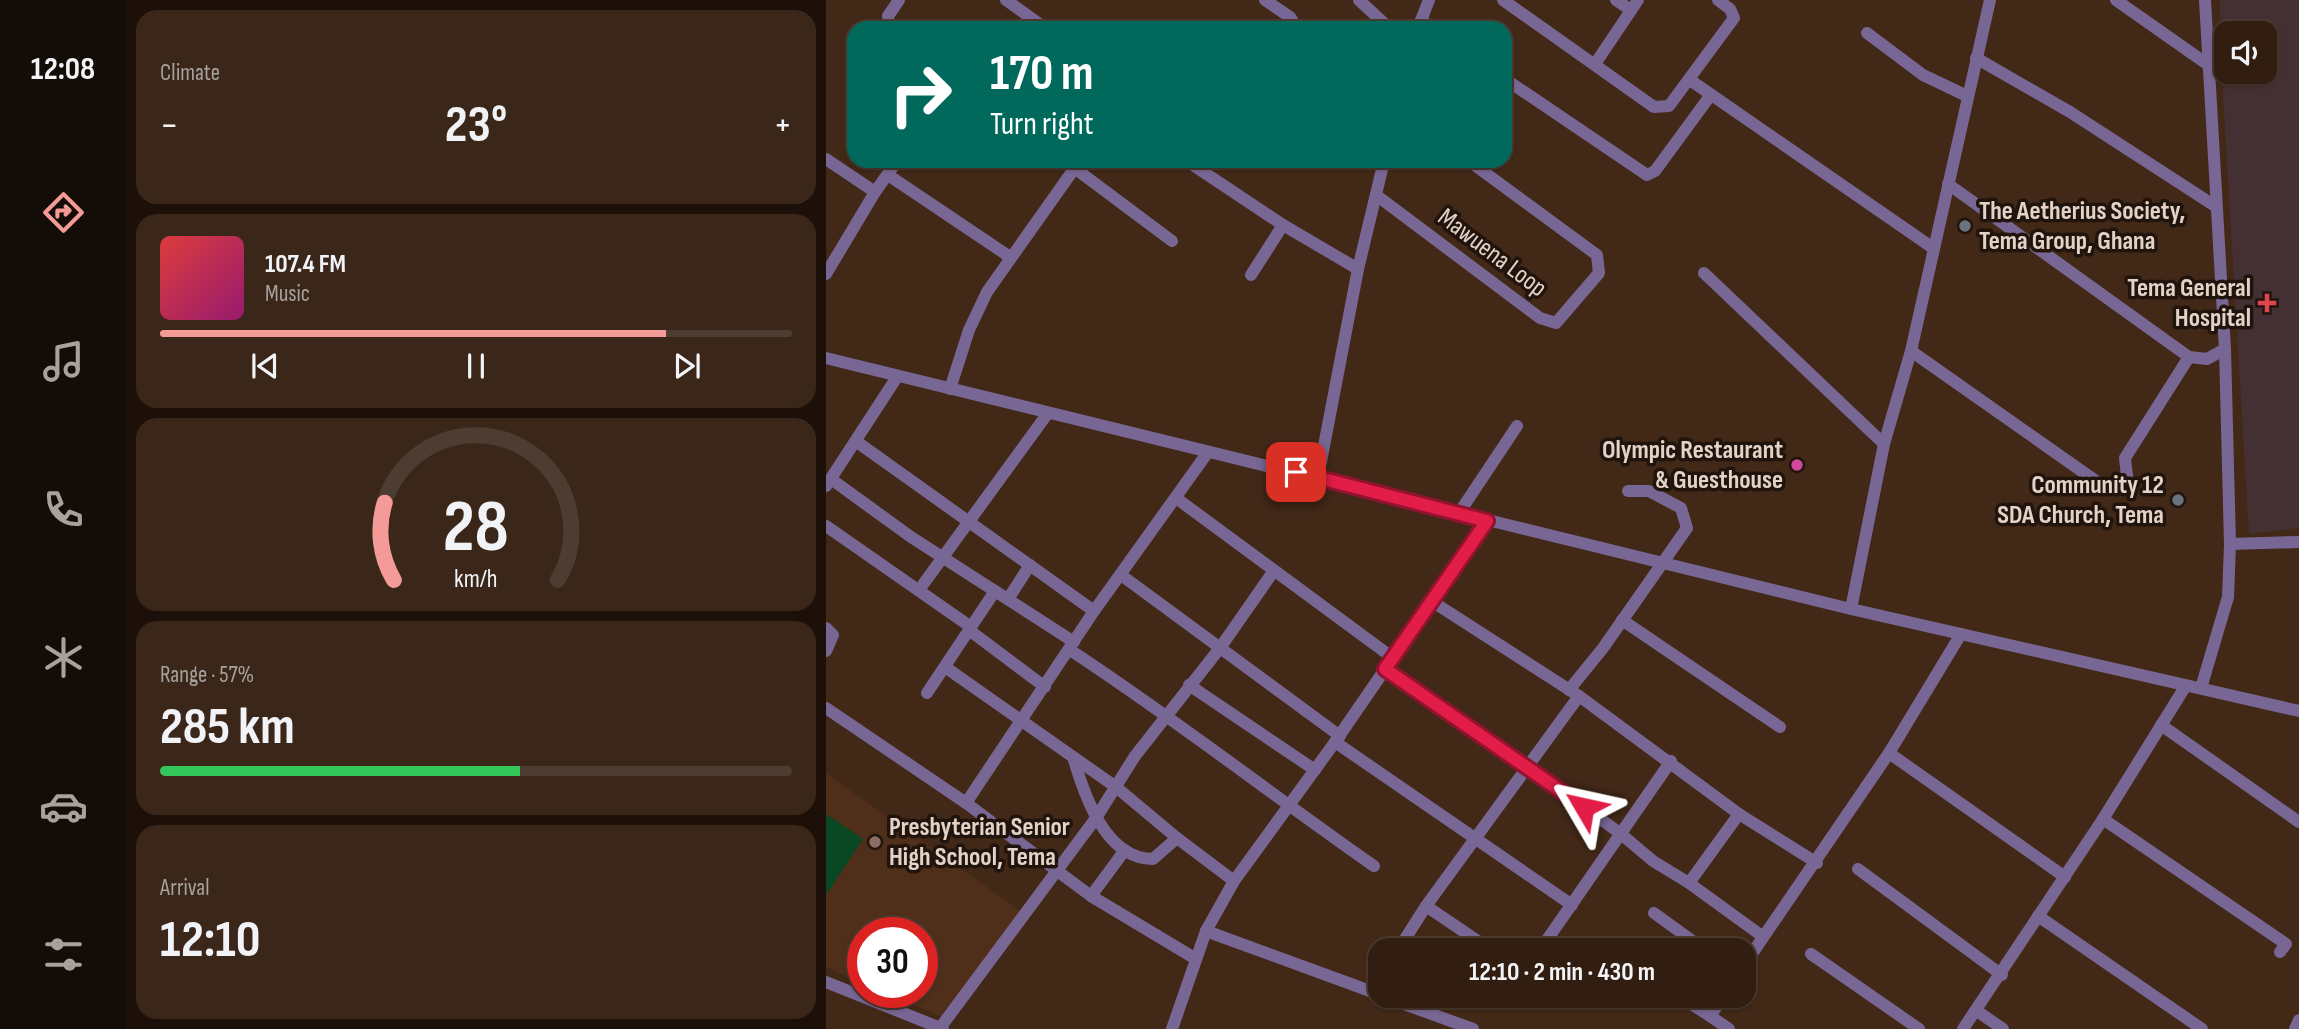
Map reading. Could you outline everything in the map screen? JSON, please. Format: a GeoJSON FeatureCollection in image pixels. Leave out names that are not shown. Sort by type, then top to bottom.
{"type":"FeatureCollection","features":[{"type":"Feature","properties":{"kind":"street"},"geometry":{"type":"LineString","coordinates":[[888,21],[888,16],[899,0]]}},
{"type":"Feature","properties":{"kind":"street"},"geometry":{"type":"LineString","coordinates":[[1006,0],[1035,21]]}},
{"type":"Feature","properties":{"kind":"street"},"geometry":{"type":"LineString","coordinates":[[1265,0],[1293,21]]}},
{"type":"Feature","properties":{"kind":"street"},"geometry":{"type":"LineString","coordinates":[[1359,0],[1382,21]]}},
{"type":"Feature","properties":{"kind":"street"},"geometry":{"type":"LineString","coordinates":[[1420,21],[1429,0]]}},
{"type":"Feature","properties":{"kind":"street"},"geometry":{"type":"LineString","coordinates":[[1503,0],[1654,107],[1669,106],[1734,18],[1730,9],[1718,0]]}},
{"type":"Feature","properties":{"kind":"street"},"geometry":{"type":"LineString","coordinates":[[1595,64],[1635,5],[1616,0]]}},
{"type":"Feature","properties":{"kind":"street"},"geometry":{"type":"LineString","coordinates":[[1851,609],[1884,444],[1910,351],[1990,0]]}},
{"type":"Feature","properties":{"kind":"street"},"geometry":{"type":"LineString","coordinates":[[2116,0],[2207,64]]}},
{"type":"Feature","properties":{"kind":"street"},"geometry":{"type":"LineString","coordinates":[[2201,688],[2228,597],[2230,544],[2225,349],[2205,0]]}},
{"type":"Feature","properties":{"kind":"street"},"geometry":{"type":"LineString","coordinates":[[1867,33],[1923,75],[1968,96]]}},
{"type":"Feature","properties":{"kind":"street"},"geometry":{"type":"LineString","coordinates":[[1976,58],[2070,112],[2215,206]]}},
{"type":"Feature","properties":{"kind":"street"},"geometry":{"type":"LineString","coordinates":[[1690,80],[1933,248]]}},
{"type":"Feature","properties":{"kind":"street"},"geometry":{"type":"LineString","coordinates":[[1512,84],[1647,175],[1655,171],[1710,96]]}},
{"type":"Feature","properties":{"kind":"street"},"geometry":{"type":"LineString","coordinates":[[826,159],[875,192]]}},
{"type":"Feature","properties":{"kind":"street"},"geometry":{"type":"LineString","coordinates":[[826,274],[892,168]]}},
{"type":"Feature","properties":{"kind":"street"},"geometry":{"type":"LineString","coordinates":[[950,389],[969,330],[987,292],[1067,168]]}},
{"type":"Feature","properties":{"kind":"street"},"geometry":{"type":"LineString","coordinates":[[1073,168],[1172,241]]}},
{"type":"Feature","properties":{"kind":"street"},"geometry":{"type":"LineString","coordinates":[[1206,168],[1283,225],[1358,269]]}},
{"type":"Feature","properties":{"kind":"street"},"geometry":{"type":"LineString","coordinates":[[1318,477],[1358,269],[1382,168]]}},
{"type":"Feature","properties":{"kind":"street","name":"Mawuena Loop"},"geometry":{"type":"LineString","coordinates":[[1376,195],[1540,318],[1556,323],[1599,273],[1597,255],[1479,168]]}},
{"type":"Feature","properties":{"kind":"street"},"geometry":{"type":"LineString","coordinates":[[888,175],[1010,257]]}},
{"type":"Feature","properties":{"kind":"street"},"geometry":{"type":"LineString","coordinates":[[1948,184],[2189,357],[2207,359],[2225,349]]}},
{"type":"Feature","properties":{"kind":"street"},"geometry":{"type":"LineString","coordinates":[[1251,275],[1283,225]]}},
{"type":"Feature","properties":{"kind":"street"},"geometry":{"type":"LineString","coordinates":[[1703,273],[1884,444]]}},
{"type":"Feature","properties":{"kind":"street"},"geometry":{"type":"LineString","coordinates":[[1910,351],[2103,486],[2113,489],[2128,485],[2125,458],[2189,357]]}},
{"type":"Feature","properties":{"kind":"street"},"geometry":{"type":"LineString","coordinates":[[826,358],[1851,609],[2299,711]]}},
{"type":"Feature","properties":{"kind":"street"},"geometry":{"type":"LineString","coordinates":[[897,377],[829,483],[1008,599],[1167,713],[1289,807],[1374,866]]}},
{"type":"Feature","properties":{"kind":"street"},"geometry":{"type":"LineString","coordinates":[[919,590],[1048,413]]}},
{"type":"Feature","properties":{"kind":"street"},"geometry":{"type":"LineString","coordinates":[[1459,513],[1517,426]]}},
{"type":"Feature","properties":{"kind":"street"},"geometry":{"type":"LineString","coordinates":[[857,442],[1094,611]]}},
{"type":"Feature","properties":{"kind":"street"},"geometry":{"type":"LineString","coordinates":[[966,803],[1094,611],[1209,452]]}},
{"type":"Feature","properties":{"kind":"street"},"geometry":{"type":"LineString","coordinates":[[1406,938],[1528,766],[1622,620],[1687,528],[1681,508],[1649,491],[1628,491]]}},
{"type":"Feature","properties":{"kind":"street"},"geometry":{"type":"LineString","coordinates":[[1176,498],[1389,664],[1621,834],[1653,861],[1689,883],[1762,936]]}},
{"type":"Feature","properties":{"kind":"street"},"geometry":{"type":"LineString","coordinates":[[1172,1029],[1206,932],[1234,881],[1337,739],[1487,521]]}},
{"type":"Feature","properties":{"kind":"street"},"geometry":{"type":"LineString","coordinates":[[826,526],[919,590],[1045,687]]}},
{"type":"Feature","properties":{"kind":"street"},"geometry":{"type":"LineString","coordinates":[[2230,544],[2299,541]]}},
{"type":"Feature","properties":{"kind":"street"},"geometry":{"type":"LineString","coordinates":[[1008,599],[1030,565]]}},
{"type":"Feature","properties":{"kind":"street"},"geometry":{"type":"LineString","coordinates":[[826,982],[941,1028],[1096,818],[1167,713],[1220,648],[1273,572]]}},
{"type":"Feature","properties":{"kind":"street"},"geometry":{"type":"LineString","coordinates":[[1121,575],[1337,739],[1572,905]]}},
{"type":"Feature","properties":{"kind":"street"},"geometry":{"type":"LineString","coordinates":[[927,694],[995,591]]}},
{"type":"Feature","properties":{"kind":"street"},"geometry":{"type":"LineString","coordinates":[[1433,602],[1574,693],[1671,761],[1740,814],[1817,863]]}},
{"type":"Feature","properties":{"kind":"street"},"geometry":{"type":"LineString","coordinates":[[1622,620],[1780,727]]}},
{"type":"Feature","properties":{"kind":"street"},"geometry":{"type":"LineString","coordinates":[[826,628],[833,635],[826,651]]}},
{"type":"Feature","properties":{"kind":"street"},"geometry":{"type":"LineString","coordinates":[[1756,946],[1817,863],[1889,753],[1961,634]]}},
{"type":"Feature","properties":{"kind":"street"},"geometry":{"type":"LineString","coordinates":[[945,667],[1021,723],[1116,787],[1234,881]]}},
{"type":"Feature","properties":{"kind":"street"},"geometry":{"type":"LineString","coordinates":[[1189,685],[1315,770]]}},
{"type":"Feature","properties":{"kind":"street"},"geometry":{"type":"LineString","coordinates":[[1963,1029],[2002,975],[2185,687]]}},
{"type":"Feature","properties":{"kind":"street"},"geometry":{"type":"LineString","coordinates":[[826,708],[966,803],[1091,896],[1196,959]]}},
{"type":"Feature","properties":{"kind":"street"},"geometry":{"type":"LineString","coordinates":[[2161,725],[2299,822]]}},
{"type":"Feature","properties":{"kind":"street"},"geometry":{"type":"LineString","coordinates":[[1889,753],[2065,877]]}},
{"type":"Feature","properties":{"kind":"street"},"geometry":{"type":"LineString","coordinates":[[1074,760],[1082,789],[1096,818],[1125,850],[1141,859],[1153,859],[1177,838]]}},
{"type":"Feature","properties":{"kind":"street"},"geometry":{"type":"LineString","coordinates":[[1549,938],[1671,761]]}},
{"type":"Feature","properties":{"kind":"street"},"geometry":{"type":"LineString","coordinates":[[1689,883],[1740,814]]}},
{"type":"Feature","properties":{"kind":"street"},"geometry":{"type":"LineString","coordinates":[[2103,819],[2286,944],[2280,952]]}},
{"type":"Feature","properties":{"kind":"street"},"geometry":{"type":"LineString","coordinates":[[1091,896],[1125,850]]}},
{"type":"Feature","properties":{"kind":"street"},"geometry":{"type":"LineString","coordinates":[[1858,869],[2002,975]]}},
{"type":"Feature","properties":{"kind":"street"},"geometry":{"type":"LineString","coordinates":[[1426,906],[1473,938]]}},
{"type":"Feature","properties":{"kind":"street"},"geometry":{"type":"LineString","coordinates":[[1654,914],[1688,938]]}},
{"type":"Feature","properties":{"kind":"street"},"geometry":{"type":"LineString","coordinates":[[2038,916],[2202,1029]]}},
{"type":"Feature","properties":{"kind":"street"},"geometry":{"type":"LineString","coordinates":[[1206,932],[1368,990]]}},
{"type":"Feature","properties":{"kind":"street"},"geometry":{"type":"LineString","coordinates":[[1811,954],[1919,1029]]}},
{"type":"Feature","properties":{"kind":"street"},"geometry":{"type":"LineString","coordinates":[[1416,1008],[1473,1029]]}},
{"type":"Feature","properties":{"kind":"street"},"geometry":{"type":"LineString","coordinates":[[1698,1008],[1729,1029]]}},
{"type":"Feature","properties":{"kind":"street"},"geometry":{"type":"LineString","coordinates":[[1710,1016],[1716,1008]]}},
{"type":"Feature","properties":{"kind":"street"},"geometry":{"type":"LineString","coordinates":[[1977,1011],[2003,1029]]}},
{"type":"Feature","properties":{"kind":"street"},"geometry":{"type":"LineString","coordinates":[[2295,1029],[2299,1020]]}},
{"type":"Feature","properties":{"kind":"shaded area","name":"Tema General Hospital"},"geometry":{"type":"Polygon","coordinates":[[[2220,0],[2299,0],[2299,528],[2249,534],[2222,84],[2277,84],[2277,21],[2221,21],[2220,0]]]}},
{"type":"Feature","properties":{"kind":"shaded area","name":"Presbyterian Senior High School, Tema"},"geometry":{"type":"Polygon","coordinates":[[[826,773],[1020,911],[946,1019],[921,1008],[938,1008],[938,917],[847,917],[847,976],[826,967],[826,773]]]}},
{"type":"Feature","properties":{"kind":"green space"},"geometry":{"type":"Polygon","coordinates":[[[826,814],[863,839],[826,895],[826,814]]]}},
{"type":"Feature","properties":{"kind":"place","name":"The Aetherius Society, Tema Group, Ghana"},"geometry":{"type":"Point","coordinates":[1965,226]}},
{"type":"Feature","properties":{"kind":"place","name":"Tema General Hospital"},"geometry":{"type":"Point","coordinates":[2267,303]}},
{"type":"Feature","properties":{"kind":"place","name":"Olympic Restaurant & Guesthouse"},"geometry":{"type":"Point","coordinates":[1797,465]}},
{"type":"Feature","properties":{"kind":"place","name":"Community 12 SDA Church, Tema"},"geometry":{"type":"Point","coordinates":[2178,500]}},
{"type":"Feature","properties":{"kind":"place","name":"Presbyterian Senior High School, Tema"},"geometry":{"type":"Point","coordinates":[875,842]}},
{"type":"Feature","properties":{"kind":"route"},"geometry":{"type":"LineString","coordinates":[[1296,472],[1487,521],[1385,669],[1584,807]]}}]}
